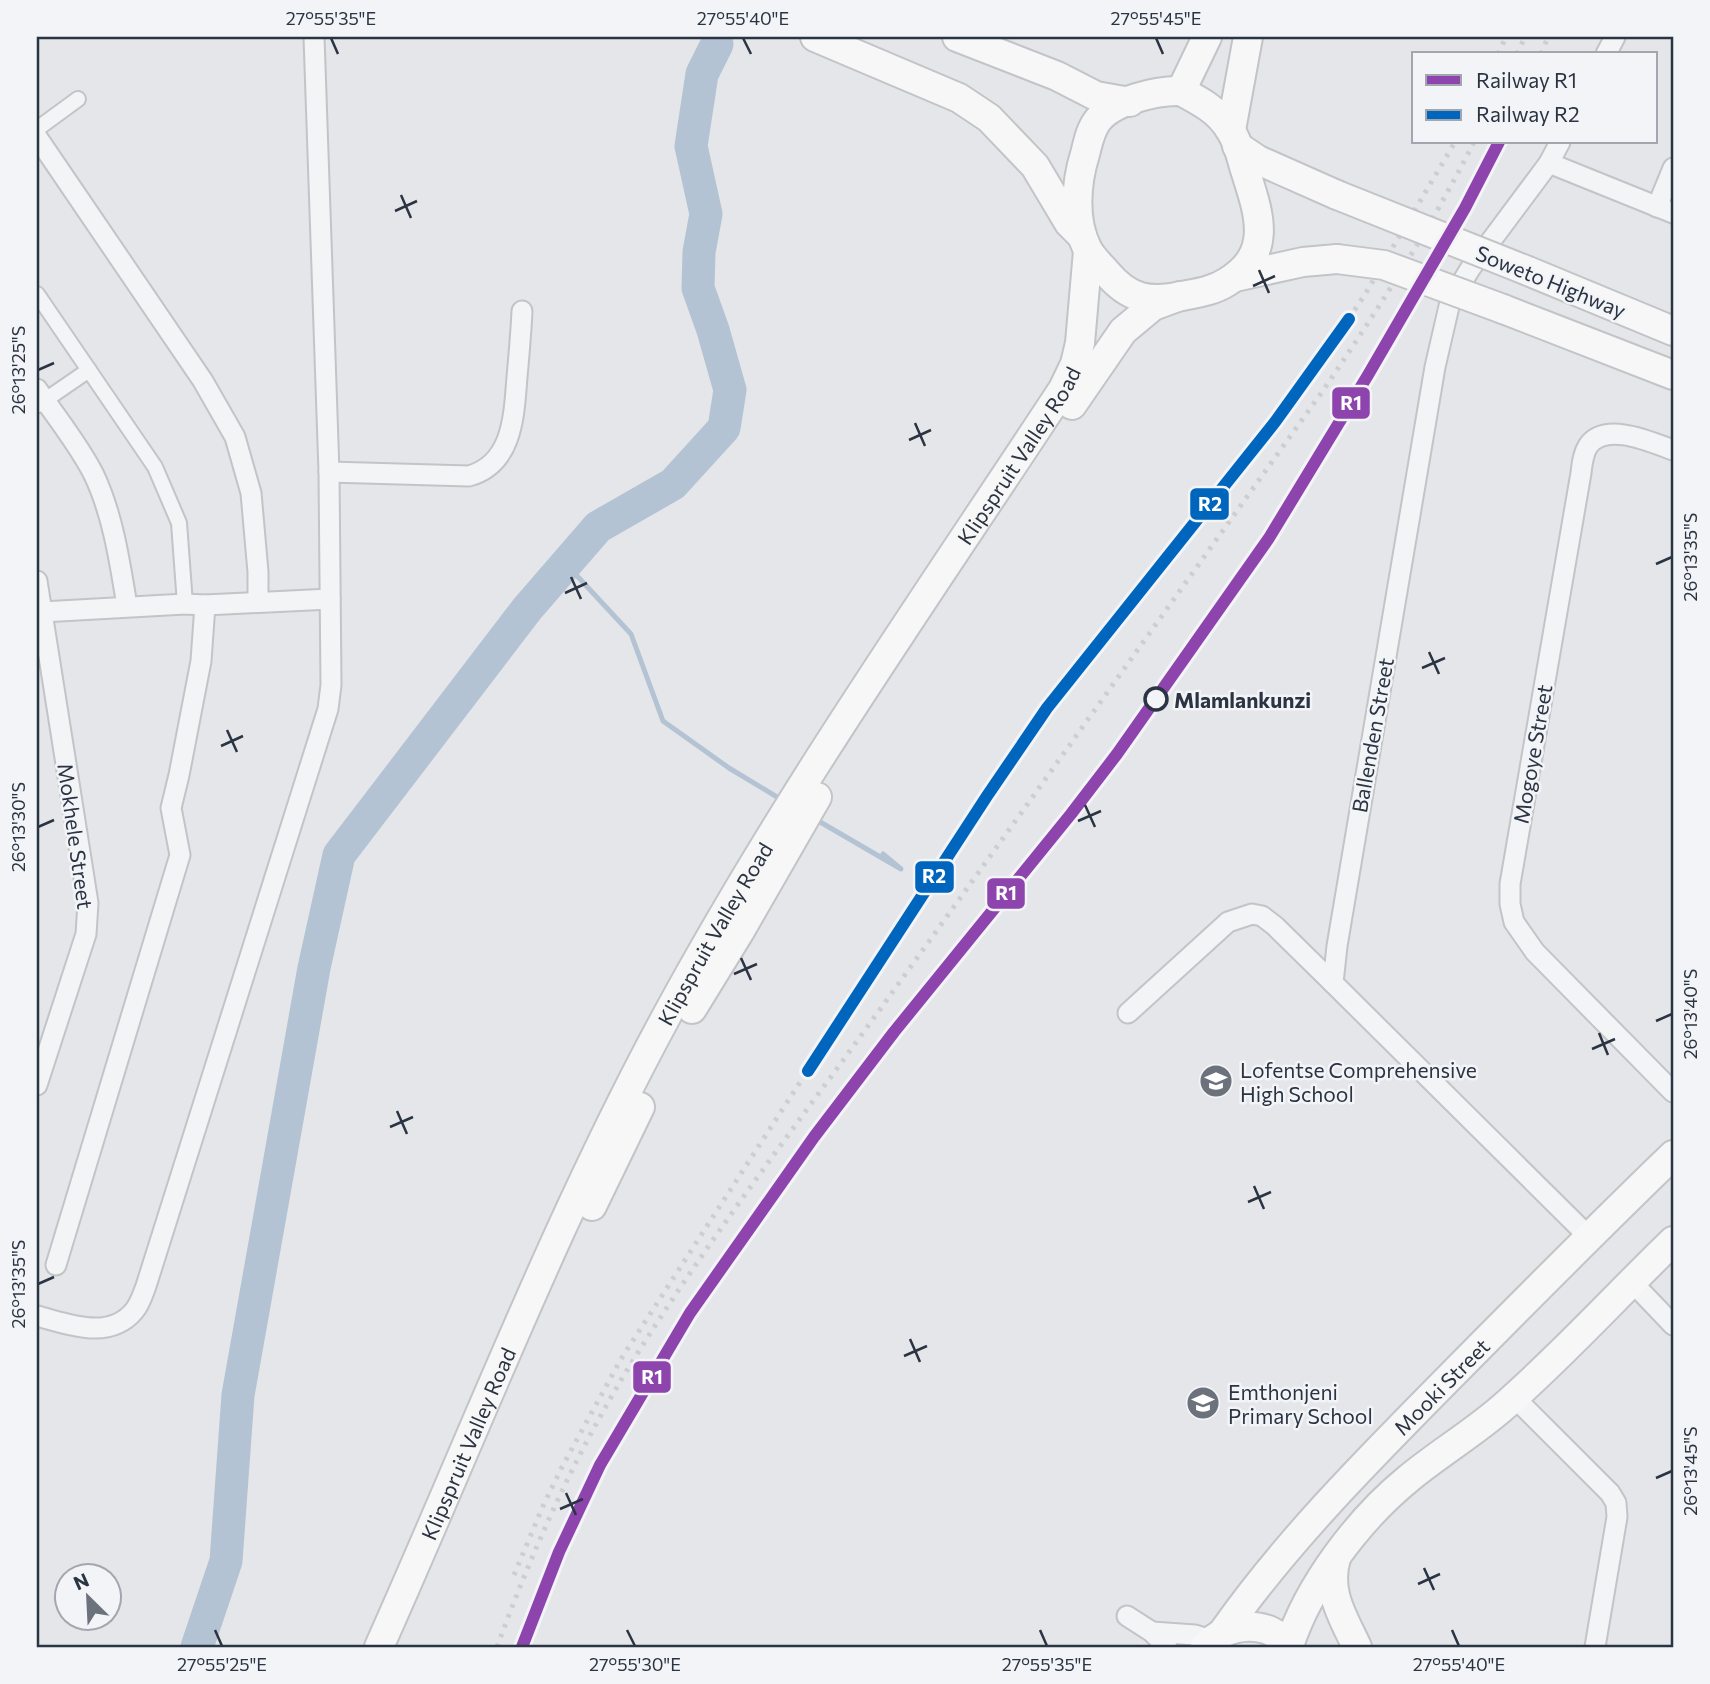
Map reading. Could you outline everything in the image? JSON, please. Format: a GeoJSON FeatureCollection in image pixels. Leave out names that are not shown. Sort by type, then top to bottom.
{"type":"FeatureCollection","features":[{"type":"Feature","properties":{"kind":"main road"},"geometry":{"type":"LineString","coordinates":[[815,37],[959,98],[989,118],[1035,166],[1069,223],[1110,276],[1124,290],[1156,300],[1207,291],[1235,277],[1247,268],[1254,256],[1259,226],[1251,188],[1234,138],[1219,116],[1205,104],[1181,91],[1157,92],[1106,113],[1092,129],[1081,168],[1078,194],[1085,243]]}},
{"type":"Feature","properties":{"kind":"main road"},"geometry":{"type":"LineString","coordinates":[[957,37],[1046,72],[1096,96],[1130,102]]}},
{"type":"Feature","properties":{"kind":"main road"},"geometry":{"type":"LineString","coordinates":[[1181,91],[1207,37]]}},
{"type":"Feature","properties":{"kind":"main road"},"geometry":{"type":"LineString","coordinates":[[1234,138],[1248,37]]}},
{"type":"Feature","properties":{"kind":"main road","name":"Soweto Highway"},"geometry":{"type":"LineString","coordinates":[[1234,138],[1258,160],[1337,195],[1673,331]]}},
{"type":"Feature","properties":{"kind":"main road","name":"Klipspruit Valley Road"},"geometry":{"type":"LineString","coordinates":[[379,1647],[594,1153],[666,1015],[772,854],[829,758],[1063,389],[1075,364],[1080,343],[1085,243]]}},
{"type":"Feature","properties":{"kind":"main road","name":"Soweto Highway"},"geometry":{"type":"LineString","coordinates":[[1235,277],[1303,262],[1337,259],[1384,265],[1673,375]]}},
{"type":"Feature","properties":{"kind":"main road","name":"Klipspruit Valley Road"},"geometry":{"type":"LineString","coordinates":[[829,758],[964,573],[1111,345],[1153,306],[1180,296]]}},
{"type":"Feature","properties":{"kind":"main road","name":"Klipspruit Valley Road"},"geometry":{"type":"LineString","coordinates":[[398,1647],[599,1190],[772,854]]}},
{"type":"Feature","properties":{"kind":"main road","name":"Mooki Street"},"geometry":{"type":"LineString","coordinates":[[1213,1640],[1255,1587],[1353,1476],[1673,1155]]}},
{"type":"Feature","properties":{"kind":"main road"},"geometry":{"type":"LineString","coordinates":[[1213,1640],[1234,1628],[1257,1627],[1276,1634],[1289,1647],[1296,1623],[1308,1599],[1336,1558],[1396,1489],[1501,1409],[1673,1241]]}},
{"type":"Feature","properties":{"kind":"main road"},"geometry":{"type":"LineString","coordinates":[[1336,1558],[1332,1571],[1332,1591],[1357,1647]]}},
{"type":"Feature","properties":{"kind":"street"},"geometry":{"type":"LineString","coordinates":[[37,1316],[84,1328],[103,1328],[130,1315],[136,1308],[146,1286],[328,709],[331,685],[330,472],[314,37]]}},
{"type":"Feature","properties":{"kind":"street"},"geometry":{"type":"LineString","coordinates":[[37,130],[78,99]]}},
{"type":"Feature","properties":{"kind":"street"},"geometry":{"type":"LineString","coordinates":[[37,137],[203,382],[235,437],[251,493],[258,602]]}},
{"type":"Feature","properties":{"kind":"street","name":"Ballenden Street"},"geometry":{"type":"LineString","coordinates":[[1332,983],[1399,572],[1450,302],[1470,269],[1549,163],[1559,144]]}},
{"type":"Feature","properties":{"kind":"street"},"geometry":{"type":"LineString","coordinates":[[1549,163],[1665,210],[1673,168]]}},
{"type":"Feature","properties":{"kind":"street"},"geometry":{"type":"LineString","coordinates":[[37,294],[155,467],[172,501],[195,604],[201,662],[180,775],[171,808],[180,855],[56,1265]]}},
{"type":"Feature","properties":{"kind":"street"},"geometry":{"type":"LineString","coordinates":[[330,472],[469,476],[495,463],[511,431],[522,312]]}},
{"type":"Feature","properties":{"kind":"street"},"geometry":{"type":"LineString","coordinates":[[89,370],[39,398],[88,465],[97,484],[121,568],[127,606]]}},
{"type":"Feature","properties":{"kind":"street","name":"Mogoye Street"},"geometry":{"type":"LineString","coordinates":[[1673,450],[1623,433],[1597,439],[1587,447],[1510,884],[1514,922],[1535,952],[1673,1091]]}},
{"type":"Feature","properties":{"kind":"street","name":"Mokhele Street"},"geometry":{"type":"LineString","coordinates":[[37,581],[88,911],[86,934],[37,1085]]}},
{"type":"Feature","properties":{"kind":"street"},"geometry":{"type":"LineString","coordinates":[[43,612],[127,606],[330,599]]}},
{"type":"Feature","properties":{"kind":"street"},"geometry":{"type":"LineString","coordinates":[[1128,1013],[1228,922],[1252,914],[1262,916],[1589,1237]]}},
{"type":"Feature","properties":{"kind":"street"},"geometry":{"type":"LineString","coordinates":[[1632,1282],[1673,1325]]}},
{"type":"Feature","properties":{"kind":"street"},"geometry":{"type":"LineString","coordinates":[[1514,1397],[1610,1493],[1616,1503],[1617,1517],[1595,1647]]}},
{"type":"Feature","properties":{"kind":"street"},"geometry":{"type":"LineString","coordinates":[[1126,1616],[1152,1632],[1167,1647]]}},
{"type":"Feature","properties":{"kind":"street"},"geometry":{"type":"LineString","coordinates":[[1152,1632],[1195,1635],[1213,1640]]}},
{"type":"Feature","properties":{"kind":"waterway"},"geometry":{"type":"LineString","coordinates":[[197,1647],[226,1561],[238,1395],[314,968],[339,855],[527,609],[598,527],[673,484],[724,428],[730,390],[698,288],[699,252],[706,214],[691,146],[702,74],[717,44]]}},
{"type":"Feature","properties":{"kind":"waterway"},"geometry":{"type":"LineString","coordinates":[[566,564],[631,634],[663,721],[729,768],[782,800]]}},
{"type":"Feature","properties":{"kind":"waterway"},"geometry":{"type":"LineString","coordinates":[[815,819],[901,869],[883,854]]}},
{"type":"Feature","properties":{"kind":"railway"},"geometry":{"type":"LineString","coordinates":[[1499,52],[1506,37]]}},
{"type":"Feature","properties":{"kind":"railway"},"geometry":{"type":"LineString","coordinates":[[1518,52],[1525,37]]}},
{"type":"Feature","properties":{"kind":"railway"},"geometry":{"type":"LineString","coordinates":[[1542,52],[1548,37]]}},
{"type":"Feature","properties":{"kind":"railway"},"geometry":{"type":"LineString","coordinates":[[514,1575],[562,1467],[621,1359],[947,855],[1047,708],[1309,377],[1364,296],[1454,144]]}},
{"type":"Feature","properties":{"kind":"railway"},"geometry":{"type":"LineString","coordinates":[[497,1647],[540,1539],[573,1469],[609,1400],[658,1321],[752,1185],[1322,392],[1402,269],[1473,144]]}},
{"type":"Feature","properties":{"kind":"railway"},"geometry":{"type":"LineString","coordinates":[[522,1647],[559,1552],[600,1465],[690,1313],[814,1137],[894,1032],[1117,754],[1269,538],[1368,375],[1465,208],[1498,144]]}},
{"type":"Feature","properties":{"kind":"rail line","name":"R1"},"geometry":{"type":"LineString","coordinates":[[522,1647],[559,1552],[600,1465],[690,1313],[814,1137],[894,1032],[1117,754],[1269,538],[1368,375],[1465,208],[1498,144]]}},
{"type":"Feature","properties":{"kind":"rail line","name":"R2"},"geometry":{"type":"LineString","coordinates":[[808,1071],[1047,708],[1275,422],[1349,319]]}},
{"type":"Feature","properties":{"kind":"place","name":"Mlamlankunzi"},"geometry":{"type":"Point","coordinates":[1156,699]}},
{"type":"Feature","properties":{"kind":"place","name":"Lofentse Comprehensive High School"},"geometry":{"type":"Point","coordinates":[1216,1081]}},
{"type":"Feature","properties":{"kind":"place","name":"Emthonjeni Primary School"},"geometry":{"type":"Point","coordinates":[1203,1403]}}]}
